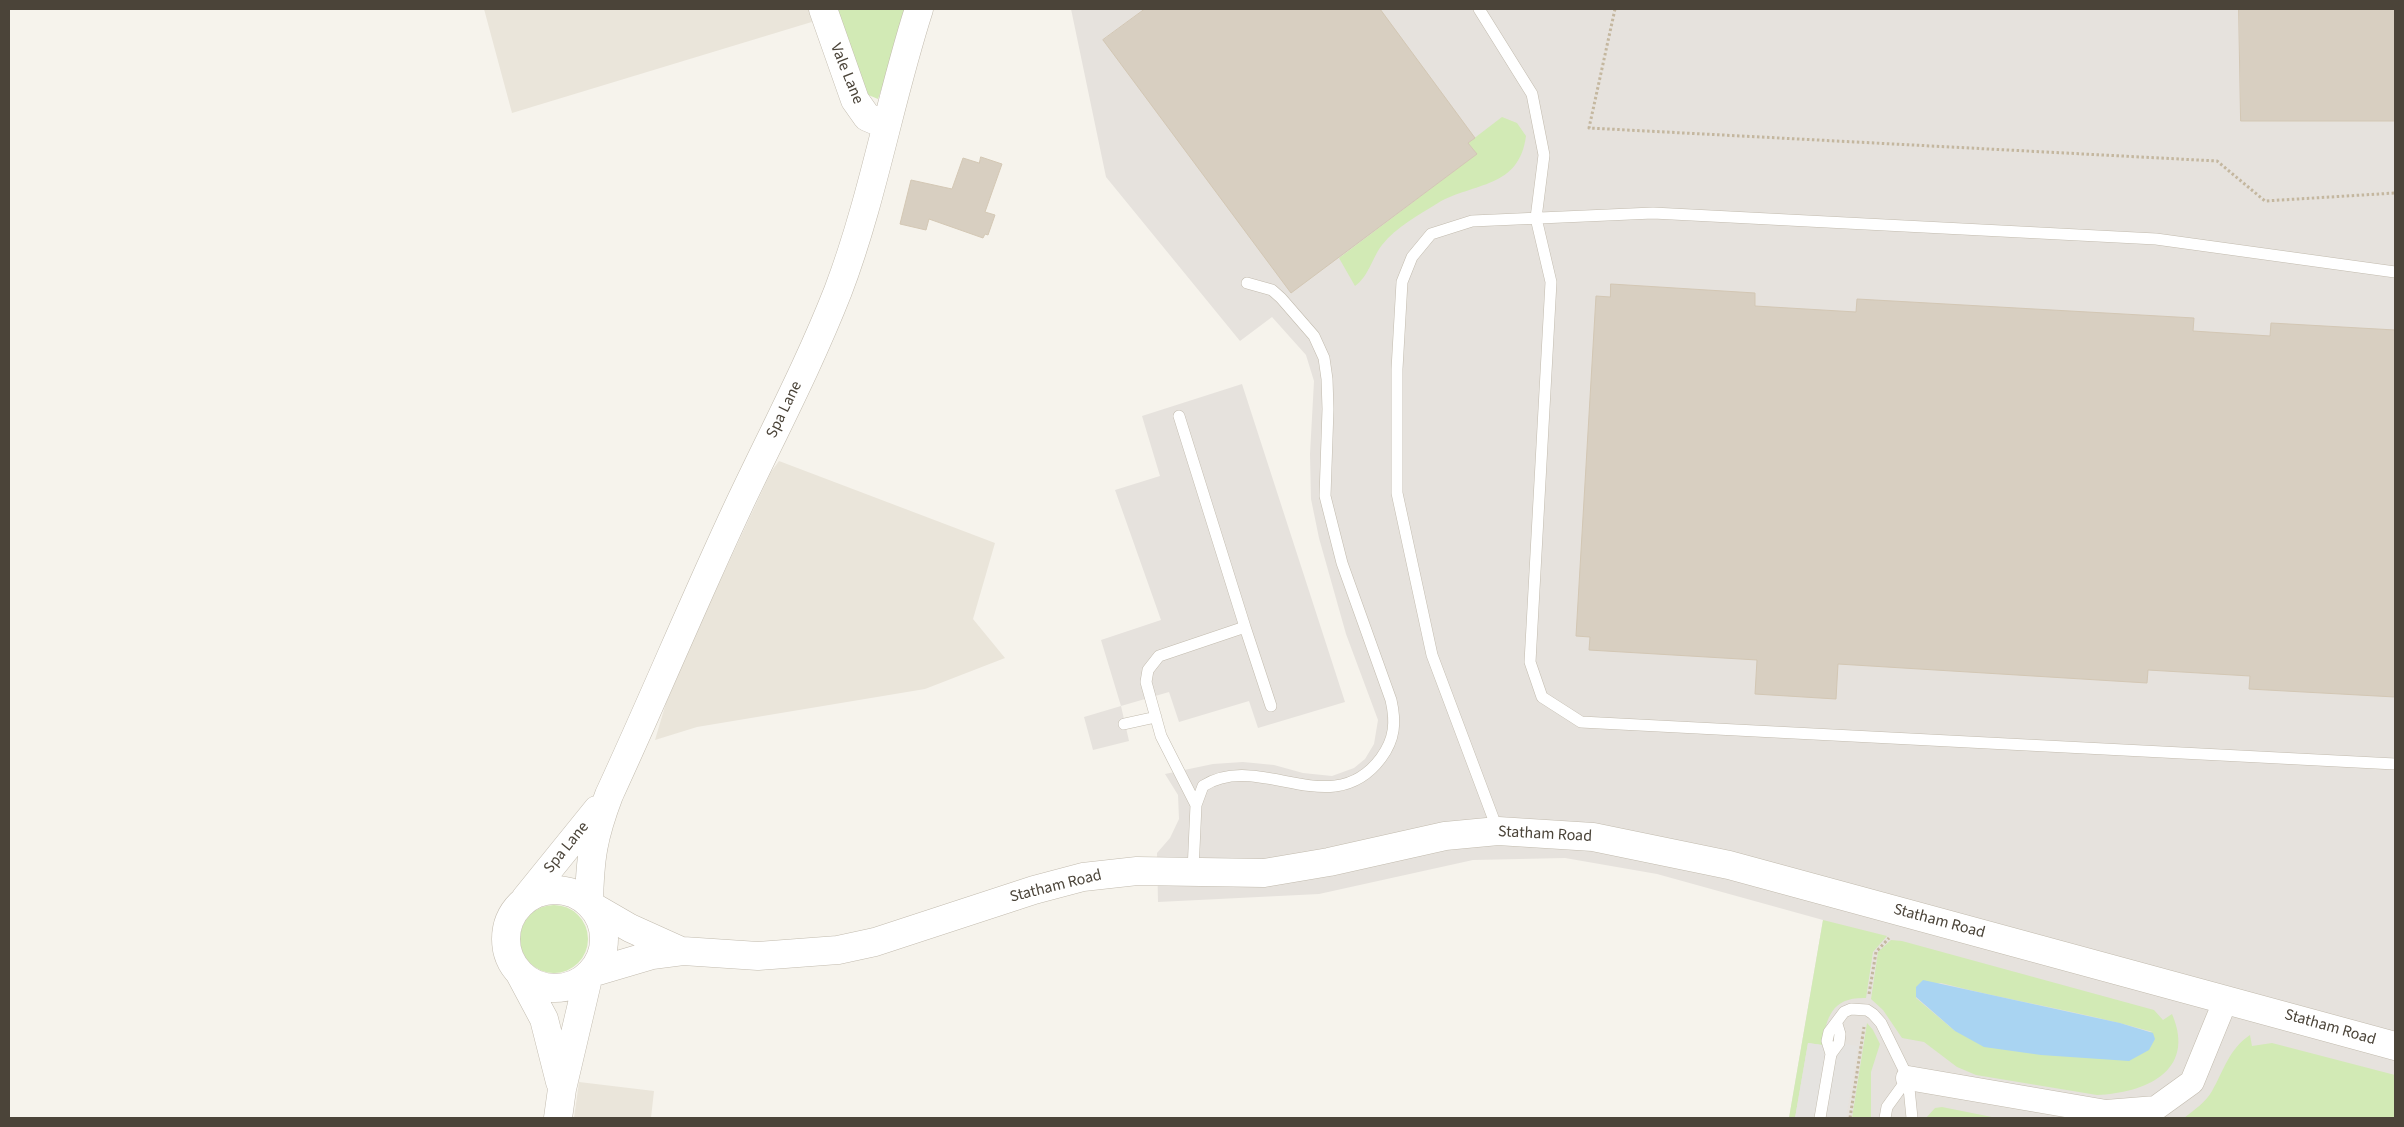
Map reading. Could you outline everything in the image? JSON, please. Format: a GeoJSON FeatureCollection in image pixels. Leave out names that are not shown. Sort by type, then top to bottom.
{"type":"FeatureCollection","features":[{"type":"Feature","properties":{"kind":"street","name":"Vale Lane"},"geometry":{"type":"LineString","coordinates":[[822,9],[855,100],[867,118],[886,125]]}},
{"type":"Feature","properties":{"kind":"street","name":"Spa Lane"},"geometry":{"type":"LineString","coordinates":[[590,905],[590,863],[593,842],[609,795],[738,507],[817,344],[851,256],[903,60],[920,9]]}},
{"type":"Feature","properties":{"kind":"street","name":"Spa Lane"},"geometry":{"type":"LineString","coordinates":[[524,900],[609,795]]}},
{"type":"Feature","properties":{"kind":"street","name":"Statham Road"},"geometry":{"type":"LineString","coordinates":[[590,973],[652,955],[683,951],[758,956],[799,955],[838,950],[875,942],[1026,893],[1083,877],[1137,870],[1264,873],[1329,862],[1445,836],[1498,832],[1592,837],[1729,865],[2395,1046]]}},
{"type":"Feature","properties":{"kind":"street"},"geometry":{"type":"LineString","coordinates":[[520,974],[533,983],[547,988],[562,988],[576,983],[590,973],[599,961],[604,947],[604,932],[600,918],[590,905],[577,895],[557,890],[536,893],[524,900],[513,913],[507,928],[506,945],[511,961],[544,1019],[562,1089]]}},
{"type":"Feature","properties":{"kind":"street","name":"Statham Road"},"geometry":{"type":"LineString","coordinates":[[590,905],[630,928],[683,951]]}},
{"type":"Feature","properties":{"kind":"street"},"geometry":{"type":"LineString","coordinates":[[558,1118],[562,1089],[590,973]]}},
{"type":"Feature","properties":{"kind":"street"},"geometry":{"type":"LineString","coordinates":[[1908,1078],[2106,1112],[2156,1108],[2192,1082],[2226,999]]}},
{"type":"Feature","properties":{"kind":"lane"},"geometry":{"type":"LineString","coordinates":[[1480,9],[1532,94],[1544,156],[1536,218],[1551,282],[1530,662],[1542,697],[1581,722],[2395,764]]}},
{"type":"Feature","properties":{"kind":"lane"},"geometry":{"type":"LineString","coordinates":[[1498,832],[1432,655],[1397,494],[1397,369],[1402,282],[1412,257],[1431,234],[1472,221],[1653,213],[2156,239],[2395,272]]}},
{"type":"Feature","properties":{"kind":"lane"},"geometry":{"type":"LineString","coordinates":[[1194,871],[1196,805],[1202,786],[1220,777],[1248,776],[1313,788],[1342,785],[1375,767],[1386,751],[1394,734],[1395,718],[1391,700],[1342,563],[1324,496],[1328,399],[1324,358],[1314,336],[1281,298],[1272,290],[1246,283]]}},
{"type":"Feature","properties":{"kind":"lane"},"geometry":{"type":"LineString","coordinates":[[1179,416],[1271,706]]}},
{"type":"Feature","properties":{"kind":"lane"},"geometry":{"type":"LineString","coordinates":[[1196,805],[1161,736],[1146,682],[1148,670],[1159,656],[1245,626]]}},
{"type":"Feature","properties":{"kind":"lane"},"geometry":{"type":"LineString","coordinates":[[1124,724],[1156,716]]}},
{"type":"Feature","properties":{"kind":"lane"},"geometry":{"type":"LineString","coordinates":[[1820,1118],[1831,1054],[1827,1042],[1829,1032],[1837,1024],[1844,1012],[1851,1009],[1867,1010],[1881,1023],[1908,1078],[1912,1118]]}},
{"type":"Feature","properties":{"kind":"lane"},"geometry":{"type":"LineString","coordinates":[[1884,1118],[1887,1107],[1908,1078]]}},
{"type":"Feature","properties":{"kind":"path"},"geometry":{"type":"LineString","coordinates":[[1615,9],[1589,128],[2217,161],[2265,201],[2395,193]]}},
{"type":"Feature","properties":{"kind":"shaded area"},"geometry":{"type":"Polygon","coordinates":[[[484,9],[810,9],[815,21],[512,113],[484,9]]]}},
{"type":"Feature","properties":{"kind":"shaded area"},"geometry":{"type":"Polygon","coordinates":[[[1071,9],[2395,9],[2395,1118],[1789,1118],[1823,920],[1657,874],[1565,858],[1473,860],[1319,894],[1158,902],[1157,853],[1170,838],[1179,819],[1178,795],[1165,774],[1213,764],[1243,762],[1274,765],[1303,773],[1332,776],[1354,768],[1365,759],[1374,744],[1378,720],[1346,634],[1319,538],[1311,499],[1310,454],[1314,381],[1306,355],[1272,317],[1240,341],[1106,177],[1071,9]]]}},
{"type":"Feature","properties":{"kind":"shaded area"},"geometry":{"type":"Polygon","coordinates":[[[1242,384],[1345,702],[1258,728],[1249,701],[1179,722],[1169,692],[1121,706],[1101,640],[1161,620],[1115,490],[1160,476],[1142,416],[1242,384]]]}},
{"type":"Feature","properties":{"kind":"shaded area"},"geometry":{"type":"Polygon","coordinates":[[[779,461],[995,543],[973,619],[1005,658],[925,689],[697,727],[655,740],[666,703],[706,611],[771,472],[779,461]]]}},
{"type":"Feature","properties":{"kind":"shaded area"},"geometry":{"type":"Polygon","coordinates":[[[1121,706],[1129,741],[1093,750],[1084,717],[1121,706]]]}},
{"type":"Feature","properties":{"kind":"shaded area"},"geometry":{"type":"Polygon","coordinates":[[[1824,1031],[1833,1042],[1858,1046],[1846,1118],[1795,1118],[1808,1043],[1822,1045],[1824,1031]]]}},
{"type":"Feature","properties":{"kind":"shaded area"},"geometry":{"type":"Polygon","coordinates":[[[579,1082],[654,1091],[651,1118],[574,1118],[579,1082]]]}},
{"type":"Feature","properties":{"kind":"green space"},"geometry":{"type":"Polygon","coordinates":[[[829,9],[910,9],[878,99],[866,94],[829,9]]]}},
{"type":"Feature","properties":{"kind":"green space"},"geometry":{"type":"Polygon","coordinates":[[[1502,117],[1517,123],[1526,136],[1522,153],[1514,166],[1505,175],[1493,182],[1452,196],[1401,227],[1382,245],[1364,277],[1355,286],[1339,258],[1477,154],[1468,143],[1502,117]]]}},
{"type":"Feature","properties":{"kind":"green space"},"geometry":{"type":"Polygon","coordinates":[[[547,905],[561,905],[573,910],[583,920],[588,932],[588,946],[583,958],[573,968],[561,973],[547,973],[535,968],[525,958],[520,946],[520,932],[525,920],[535,910],[547,905]]]}},
{"type":"Feature","properties":{"kind":"green space"},"geometry":{"type":"Polygon","coordinates":[[[1823,920],[1887,936],[1873,952],[1866,998],[1845,1001],[1838,1005],[1829,1017],[1822,1045],[1808,1043],[1795,1118],[1789,1118],[1823,920]]]}},
{"type":"Feature","properties":{"kind":"green space"},"geometry":{"type":"Polygon","coordinates":[[[1891,940],[1902,941],[2154,1010],[2163,1020],[2172,1014],[2178,1034],[2177,1051],[2172,1065],[2162,1076],[2148,1084],[2132,1090],[2097,1095],[1976,1075],[1957,1067],[1924,1042],[1902,1038],[1883,1010],[1871,999],[1878,952],[1891,940]],[[1941,983],[1916,987],[1916,998],[1955,1031],[2153,1032],[2101,1018],[1941,983]]]}},
{"type":"Feature","properties":{"kind":"green space"},"geometry":{"type":"Polygon","coordinates":[[[1867,1023],[1880,1044],[1871,1072],[1871,1118],[1852,1118],[1867,1023]]]}},
{"type":"Feature","properties":{"kind":"green space"},"geometry":{"type":"Polygon","coordinates":[[[2250,1035],[2252,1046],[2272,1043],[2395,1075],[2395,1118],[2184,1118],[2206,1099],[2232,1053],[2250,1035]]]}},
{"type":"Feature","properties":{"kind":"green space"},"geometry":{"type":"Polygon","coordinates":[[[1942,1107],[1997,1118],[1926,1118],[1935,1108],[1942,1107]]]}},
{"type":"Feature","properties":{"kind":"water"},"geometry":{"type":"Polygon","coordinates":[[[1923,980],[2120,1023],[2153,1033],[2155,1039],[2149,1050],[2129,1061],[2041,1055],[1984,1047],[1955,1031],[1916,997],[1916,987],[1923,980]]]}},
{"type":"Feature","properties":{"kind":"building"},"geometry":{"type":"Polygon","coordinates":[[[1145,9],[1380,9],[1475,138],[1468,143],[1477,154],[1291,293],[1103,40],[1145,9]]]}},
{"type":"Feature","properties":{"kind":"building"},"geometry":{"type":"Polygon","coordinates":[[[2239,9],[2395,9],[2395,121],[2241,121],[2239,9]]]}},
{"type":"Feature","properties":{"kind":"building"},"geometry":{"type":"Polygon","coordinates":[[[981,157],[1002,164],[985,212],[995,215],[988,235],[985,234],[983,238],[929,219],[926,230],[900,224],[911,180],[952,189],[963,158],[979,163],[981,157]]]}},
{"type":"Feature","properties":{"kind":"building"},"geometry":{"type":"Polygon","coordinates":[[[1611,284],[1755,293],[1755,306],[1856,312],[1857,299],[2194,318],[2193,331],[2270,336],[2271,323],[2395,330],[2395,697],[2249,689],[2250,676],[2148,670],[2147,683],[1838,664],[1836,699],[1755,694],[1757,660],[1589,650],[1590,637],[1576,636],[1596,296],[1610,297],[1611,284]]]}}]}
